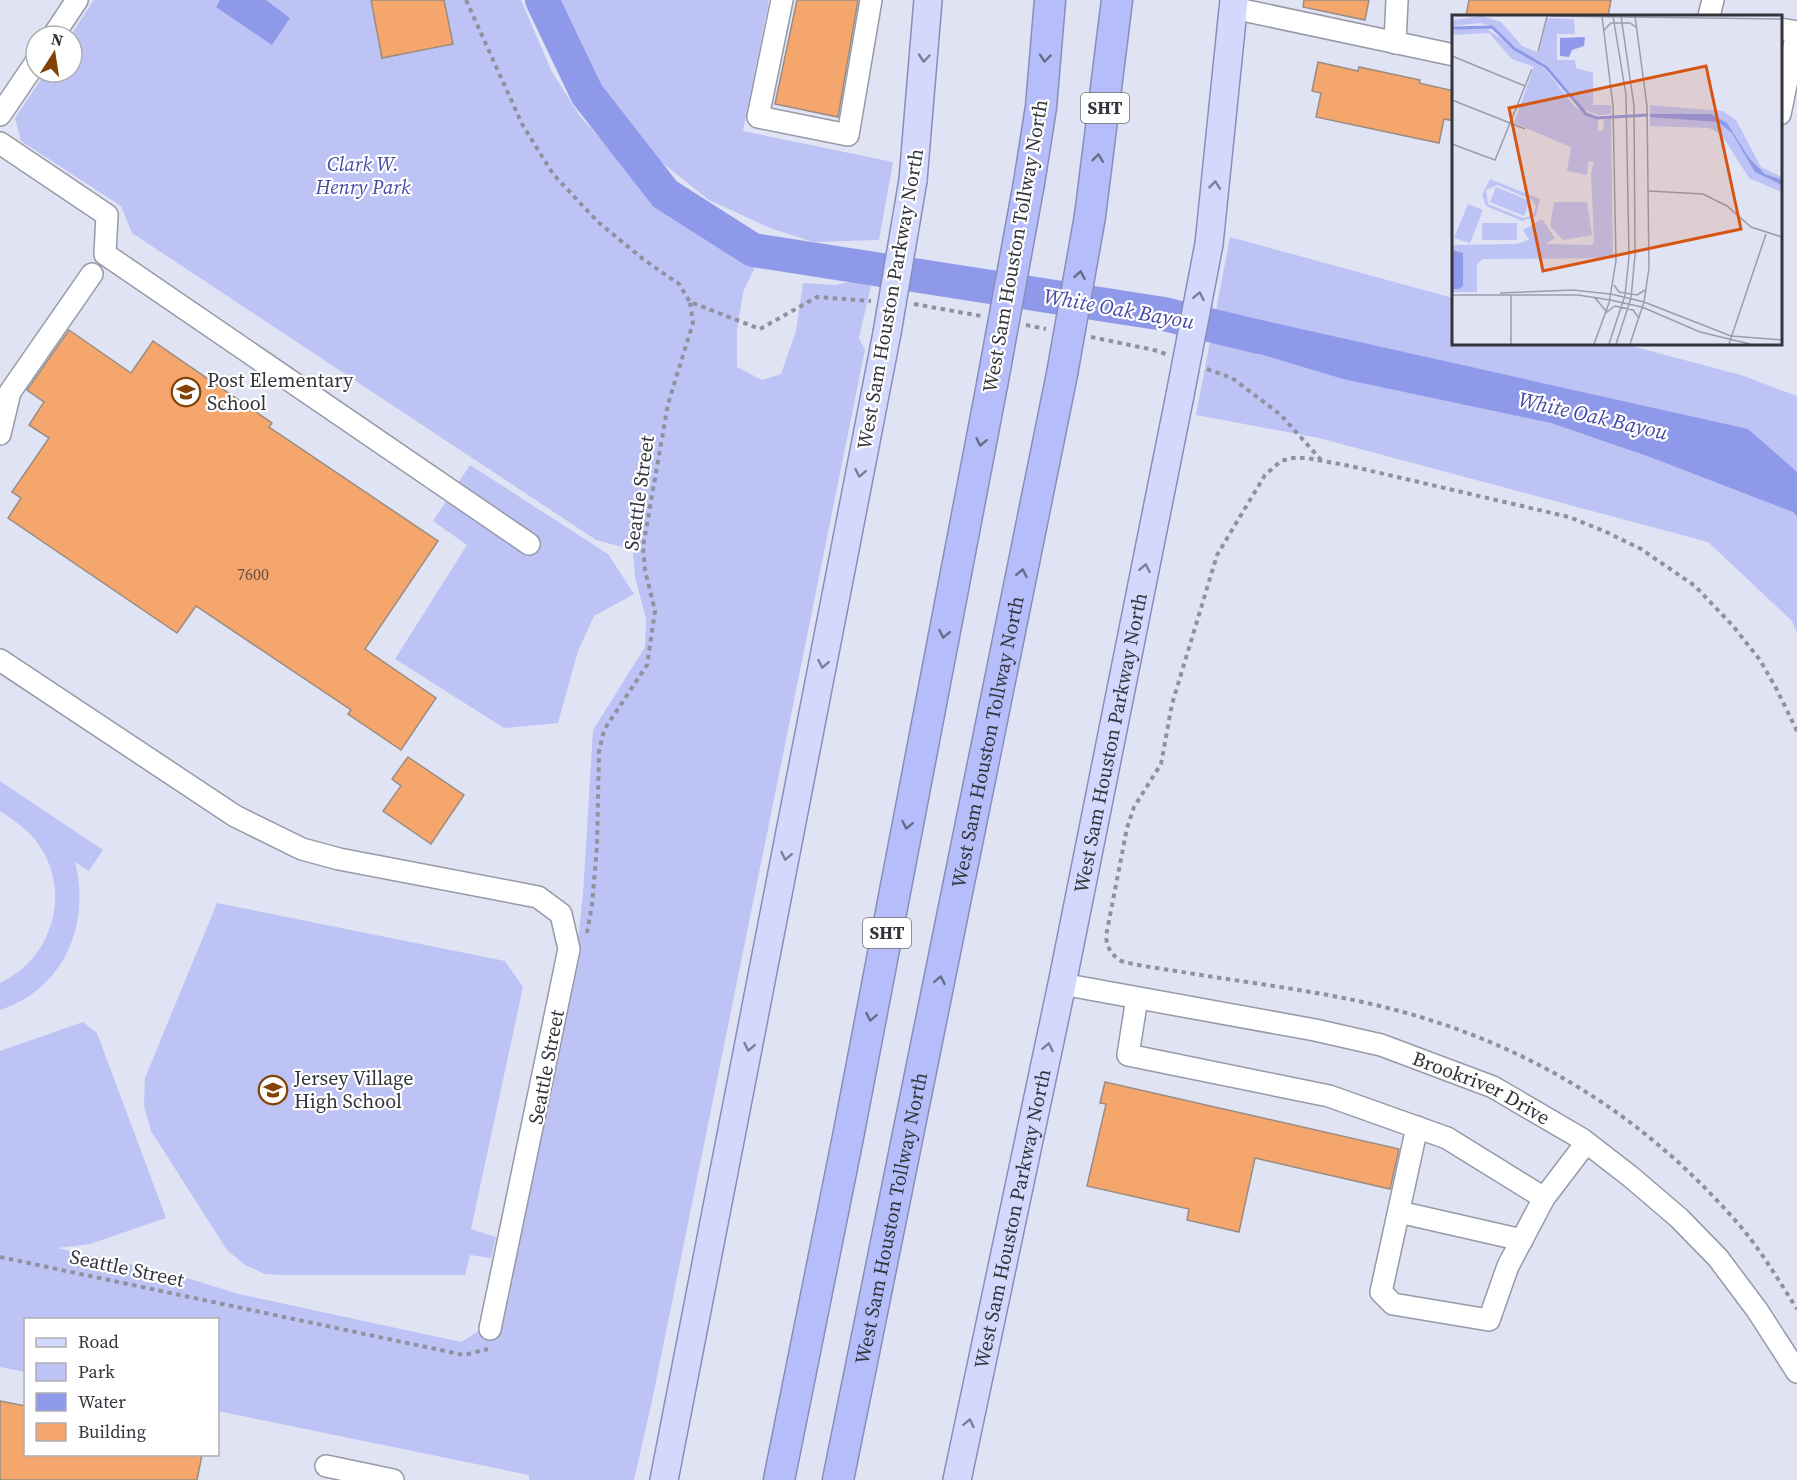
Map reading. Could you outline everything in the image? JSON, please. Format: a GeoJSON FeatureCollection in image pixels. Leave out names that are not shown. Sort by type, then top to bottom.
{"type":"FeatureCollection","features":[{"type":"Feature","properties":{"kind":"highway","name":"West Sam Houston Tollway North"},"geometry":{"type":"LineString","coordinates":[[779,1480],[848,1137],[1029,183],[1041,106],[1050,0]]}},
{"type":"Feature","properties":{"kind":"highway","name":"West Sam Houston Tollway North"},"geometry":{"type":"LineString","coordinates":[[838,1480],[1062,374],[1090,216],[1117,0]]}},
{"type":"Feature","properties":{"kind":"main road","name":"West Sam Houston Parkway North"},"geometry":{"type":"LineString","coordinates":[[664,1480],[887,333],[913,180],[928,0]]}},
{"type":"Feature","properties":{"kind":"main road","name":"West Sam Houston Parkway North"},"geometry":{"type":"LineString","coordinates":[[957,1480],[1062,984],[1209,243],[1233,4]]}},
{"type":"Feature","properties":{"kind":"street"},"geometry":{"type":"LineString","coordinates":[[61,24],[78,0]]}},
{"type":"Feature","properties":{"kind":"street"},"geometry":{"type":"LineString","coordinates":[[782,0],[758,117],[848,135],[871,0]]}},
{"type":"Feature","properties":{"kind":"street"},"geometry":{"type":"LineString","coordinates":[[1395,43],[1397,0]]}},
{"type":"Feature","properties":{"kind":"street"},"geometry":{"type":"LineString","coordinates":[[1233,4],[1452,55]]}},
{"type":"Feature","properties":{"kind":"street"},"geometry":{"type":"LineString","coordinates":[[1782,28],[1797,32],[1782,104]]}},
{"type":"Feature","properties":{"kind":"street"},"geometry":{"type":"LineString","coordinates":[[0,115],[24,80]]}},
{"type":"Feature","properties":{"kind":"street"},"geometry":{"type":"LineString","coordinates":[[0,143],[106,215],[105,254],[529,544]]}},
{"type":"Feature","properties":{"kind":"street"},"geometry":{"type":"LineString","coordinates":[[0,434],[10,392],[92,274]]}},
{"type":"Feature","properties":{"kind":"street"},"geometry":{"type":"LineString","coordinates":[[0,660],[235,816],[302,849],[339,859],[538,897],[561,914],[569,949],[491,1339]]}},
{"type":"Feature","properties":{"kind":"street","name":"Brookriver Drive"},"geometry":{"type":"LineString","coordinates":[[1062,984],[1315,1030],[1381,1045],[1493,1087],[1586,1143],[1632,1177],[1679,1218],[1718,1258],[1757,1310],[1797,1372]]}},
{"type":"Feature","properties":{"kind":"street"},"geometry":{"type":"LineString","coordinates":[[1137,998],[1128,1055],[1329,1096],[1447,1138],[1544,1198]]}},
{"type":"Feature","properties":{"kind":"street"},"geometry":{"type":"LineString","coordinates":[[1417,1127],[1382,1292],[1394,1304],[1489,1320],[1508,1266],[1544,1198],[1586,1143]]}},
{"type":"Feature","properties":{"kind":"street"},"geometry":{"type":"LineString","coordinates":[[1399,1212],[1522,1240]]}},
{"type":"Feature","properties":{"kind":"street"},"geometry":{"type":"LineString","coordinates":[[326,1466],[393,1480]]}},
{"type":"Feature","properties":{"kind":"path","name":"Seattle Street"},"geometry":{"type":"LineString","coordinates":[[466,0],[522,124],[553,174],[598,222],[643,259],[679,284],[690,302],[693,323],[668,405],[643,547],[645,570],[655,611],[647,665],[604,730],[599,752],[597,846],[592,905],[586,939]]}},
{"type":"Feature","properties":{"kind":"path"},"geometry":{"type":"LineString","coordinates":[[1797,731],[1760,660],[1733,626],[1695,586],[1641,549],[1569,517],[1350,466],[1307,458],[1281,461],[1265,476],[1217,555],[1203,595],[1172,704],[1161,764],[1134,807],[1127,828],[1106,936],[1107,945],[1112,954],[1121,961],[1357,1000],[1446,1025],[1510,1050],[1575,1083],[1658,1143],[1701,1184],[1742,1228],[1797,1309]]}},
{"type":"Feature","properties":{"kind":"path","name":"Seattle Street"},"geometry":{"type":"LineString","coordinates":[[0,1257],[464,1355],[491,1339]]}},
{"type":"Feature","properties":{"kind":"green space","name":"Clark W. Henry Park"},"geometry":{"type":"Polygon","coordinates":[[[94,0],[521,0],[552,72],[580,116],[628,170],[665,206],[760,257],[743,292],[737,331],[737,367],[762,380],[781,374],[796,331],[803,283],[836,285],[873,277],[859,338],[865,350],[652,1401],[634,1480],[529,1480],[529,1475],[219,1411],[219,1318],[24,1318],[24,1372],[0,1367],[0,1051],[83,1022],[97,1033],[166,1218],[90,1244],[57,1248],[174,1274],[239,1294],[461,1342],[496,1320],[577,950],[583,894],[593,730],[645,647],[646,619],[635,577],[633,550],[596,540],[132,233],[121,206],[21,141],[15,118],[38,84],[84,84],[84,24],[78,24],[94,0]]]}},
{"type":"Feature","properties":{"kind":"green space"},"geometry":{"type":"Polygon","coordinates":[[[546,0],[769,0],[743,131],[893,162],[879,240],[813,242],[770,228],[709,200],[651,154],[596,90],[559,29],[546,0]]]}},
{"type":"Feature","properties":{"kind":"green space"},"geometry":{"type":"Polygon","coordinates":[[[1230,237],[1452,298],[1452,345],[1628,345],[1741,375],[1797,396],[1797,633],[1792,621],[1708,542],[1319,438],[1196,415],[1230,237]]]}},
{"type":"Feature","properties":{"kind":"green space"},"geometry":{"type":"Polygon","coordinates":[[[470,465],[608,554],[634,594],[594,616],[578,651],[558,723],[504,728],[395,659],[467,545],[433,521],[470,465]]]}},
{"type":"Feature","properties":{"kind":"green space"},"geometry":{"type":"Polygon","coordinates":[[[0,781],[103,850],[89,871],[75,862],[79,886],[79,909],[68,952],[56,971],[41,987],[22,1000],[0,1010],[0,983],[19,972],[34,957],[45,940],[52,921],[55,900],[54,880],[47,860],[36,841],[24,828],[0,811],[0,781]]]}},
{"type":"Feature","properties":{"kind":"green space"},"geometry":{"type":"Polygon","coordinates":[[[217,903],[505,961],[523,987],[471,1229],[496,1237],[491,1258],[470,1255],[465,1275],[284,1275],[265,1274],[245,1265],[227,1250],[151,1131],[144,1105],[145,1078],[217,903]]]}},
{"type":"Feature","properties":{"kind":"water"},"geometry":{"type":"Polygon","coordinates":[[[220,0],[266,0],[290,18],[272,45],[216,7],[220,0]]]}},
{"type":"Feature","properties":{"kind":"water"},"geometry":{"type":"Polygon","coordinates":[[[1216,310],[1748,429],[1797,472],[1797,516],[1793,512],[1650,457],[1551,423],[1343,379],[1210,339],[1216,310]]]}},
{"type":"Feature","properties":{"kind":"building"},"geometry":{"type":"Polygon","coordinates":[[[371,0],[444,0],[453,44],[382,58],[371,0]]]}},
{"type":"Feature","properties":{"kind":"building"},"geometry":{"type":"Polygon","coordinates":[[[797,0],[858,0],[838,117],[775,104],[797,0]]]}},
{"type":"Feature","properties":{"kind":"building"},"geometry":{"type":"Polygon","coordinates":[[[1304,0],[1369,0],[1365,20],[1303,7],[1304,0]]]}},
{"type":"Feature","properties":{"kind":"building"},"geometry":{"type":"Polygon","coordinates":[[[1469,0],[1611,0],[1608,15],[1466,15],[1469,0]]]}},
{"type":"Feature","properties":{"kind":"building"},"geometry":{"type":"Polygon","coordinates":[[[1318,62],[1358,71],[1359,67],[1420,80],[1419,83],[1452,91],[1452,121],[1444,119],[1439,143],[1316,117],[1321,93],[1312,91],[1318,62]]]}},
{"type":"Feature","properties":{"kind":"building","name":"Post Elementary School"},"geometry":{"type":"Polygon","coordinates":[[[69,330],[131,373],[153,341],[272,423],[269,427],[438,541],[365,649],[436,698],[401,750],[348,714],[351,710],[196,606],[177,633],[8,518],[21,498],[12,492],[49,438],[29,425],[44,402],[27,390],[69,330]]]}},
{"type":"Feature","properties":{"kind":"building"},"geometry":{"type":"Polygon","coordinates":[[[408,757],[464,795],[431,844],[383,811],[401,786],[392,779],[408,757]]]}},
{"type":"Feature","properties":{"kind":"building"},"geometry":{"type":"Polygon","coordinates":[[[1105,1082],[1399,1149],[1390,1189],[1255,1158],[1239,1232],[1187,1220],[1189,1209],[1087,1186],[1106,1104],[1100,1103],[1105,1082]]]}},
{"type":"Feature","properties":{"kind":"building"},"geometry":{"type":"Polygon","coordinates":[[[0,1401],[24,1406],[24,1456],[202,1456],[197,1480],[0,1480],[0,1401]]]}},
{"type":"Feature","properties":{"kind":"waterway","name":"White Oak Bayou"},"geometry":{"type":"LineString","coordinates":[[542,0],[587,94],[665,194],[753,250],[1164,314],[1259,337]]}},
{"type":"Feature","properties":{"kind":"place","name":"Post Elementary School"},"geometry":{"type":"Point","coordinates":[186,392]}},
{"type":"Feature","properties":{"kind":"place","name":"Jersey Village High School"},"geometry":{"type":"Point","coordinates":[273,1090]}}]}
